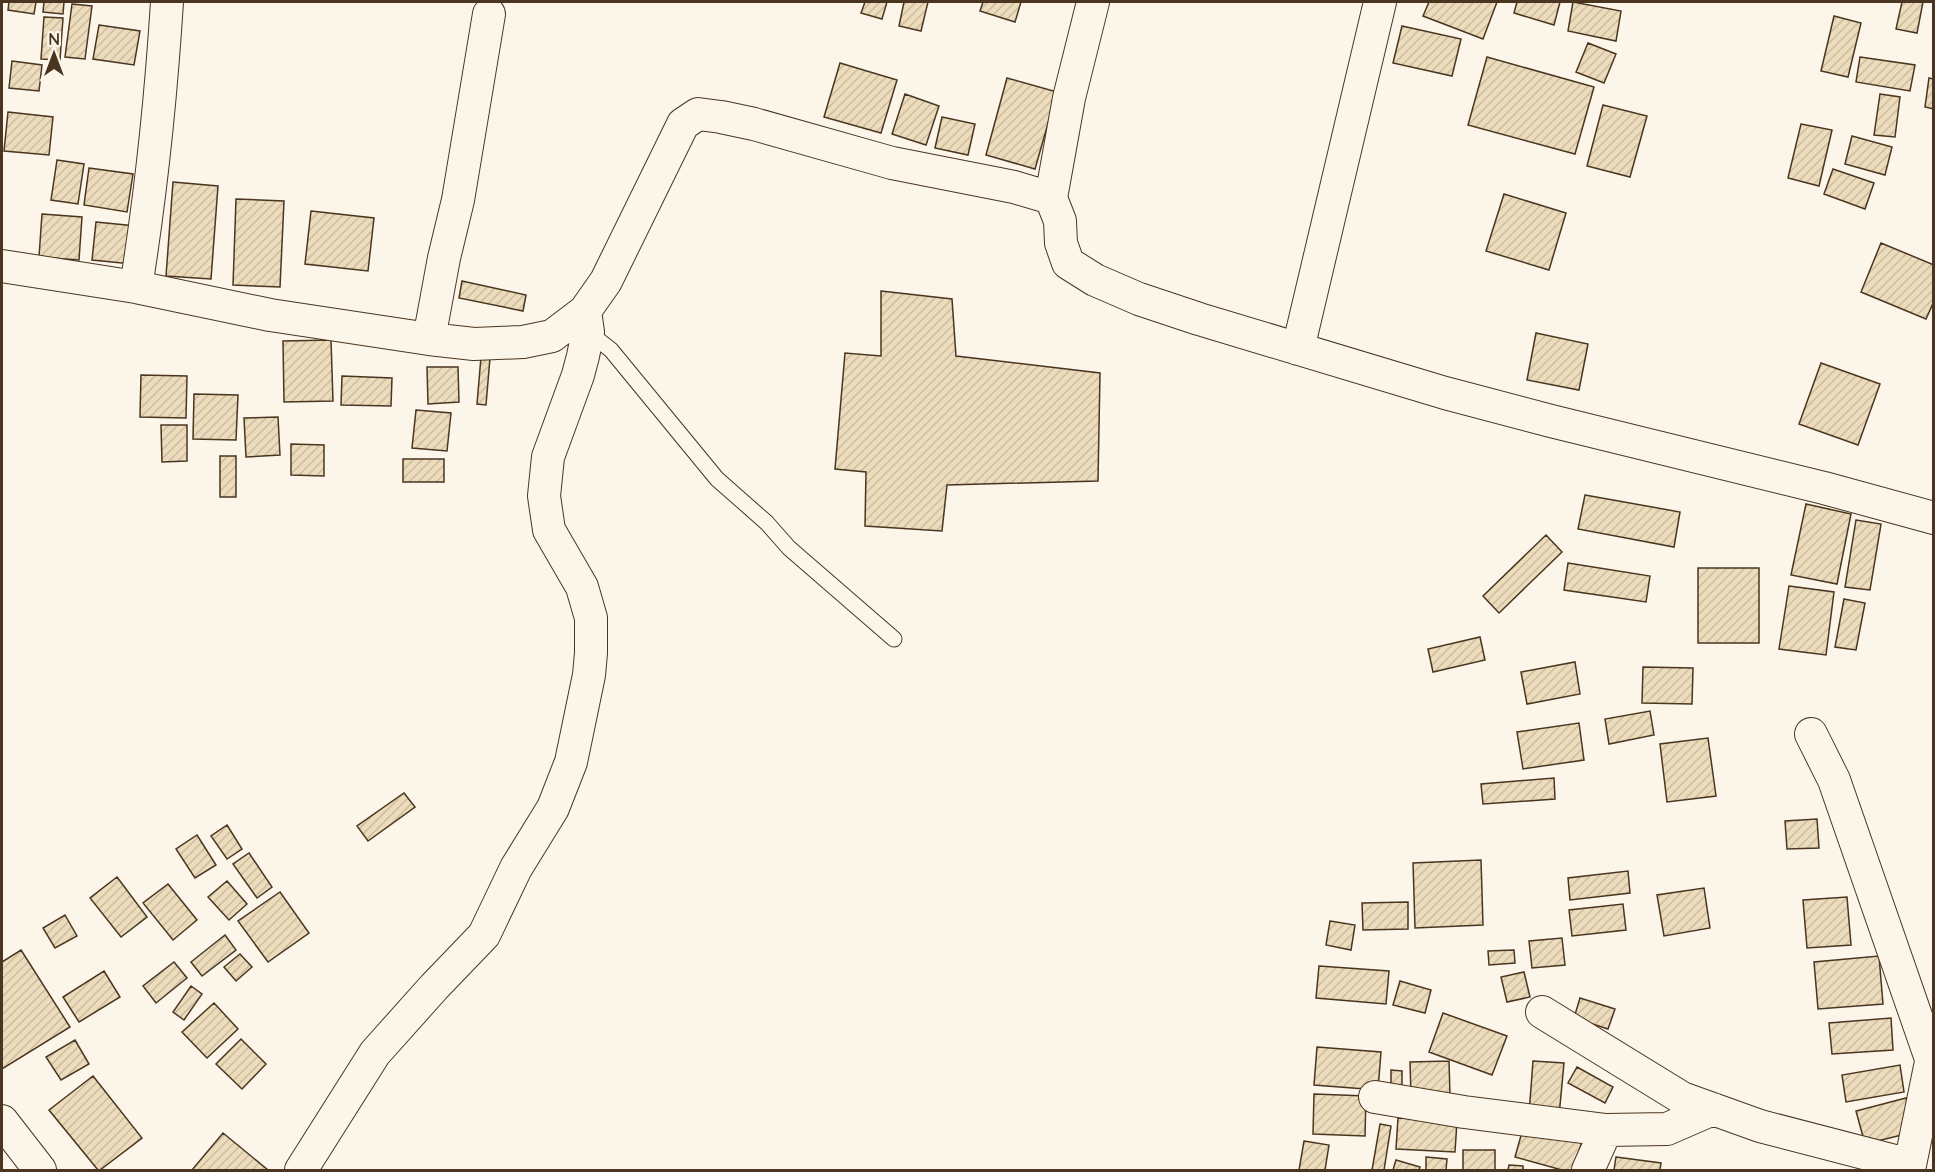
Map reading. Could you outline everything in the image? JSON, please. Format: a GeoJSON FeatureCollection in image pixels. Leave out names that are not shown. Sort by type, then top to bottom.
{"type":"FeatureCollection","features":[{"type":"Feature","properties":{"kind":"street"},"geometry":{"type":"LineString","coordinates":[[136,287],[150,186],[167,2]]}},
{"type":"Feature","properties":{"kind":"street"},"geometry":{"type":"LineString","coordinates":[[1093,2],[1069,98],[1051,198],[1060,222],[1061,243],[1068,263],[1095,280],[1139,299],[1199,319],[1434,389],[1934,518]]}},
{"type":"Feature","properties":{"kind":"street"},"geometry":{"type":"LineString","coordinates":[[1298,349],[1380,2]]}},
{"type":"Feature","properties":{"kind":"street"},"geometry":{"type":"LineString","coordinates":[[429,339],[444,258],[458,200],[489,14]]}},
{"type":"Feature","properties":{"kind":"street"},"geometry":{"type":"LineString","coordinates":[[301,1170],[375,1053],[484,934],[516,868],[553,808],[572,762],[589,675],[591,618],[582,587],[549,530],[544,496],[548,457],[578,375],[586,322],[683,124],[698,114],[721,117],[754,124],[892,163],[1014,187],[1051,198]]}},
{"type":"Feature","properties":{"kind":"street"},"geometry":{"type":"LineString","coordinates":[[2,266],[136,287],[270,315],[474,344],[523,342],[552,336],[586,322]]}},
{"type":"Feature","properties":{"kind":"street"},"geometry":{"type":"LineString","coordinates":[[1542,1012],[1682,1098],[1760,1126],[1910,1168],[1932,1053],[1834,780],[1811,734]]}},
{"type":"Feature","properties":{"kind":"street"},"geometry":{"type":"LineString","coordinates":[[1375,1097],[1475,1114],[1606,1130],[1667,1129],[1713,1109]]}},
{"type":"Feature","properties":{"kind":"street"},"geometry":{"type":"LineString","coordinates":[[2,1121],[40,1170]]}},
{"type":"Feature","properties":{"kind":"street"},"geometry":{"type":"LineString","coordinates":[[1588,1170],[1606,1130]]}},
{"type":"Feature","properties":{"kind":"lane"},"geometry":{"type":"LineString","coordinates":[[586,322],[717,479],[766,523],[789,548],[894,639]]}},
{"type":"Feature","properties":{"kind":"building"},"geometry":{"type":"Polygon","coordinates":[[[9,2],[36,2],[34,14],[8,10],[9,2]]]}},
{"type":"Feature","properties":{"kind":"building"},"geometry":{"type":"Polygon","coordinates":[[[44,2],[64,2],[63,14],[43,12],[44,2]]]}},
{"type":"Feature","properties":{"kind":"building"},"geometry":{"type":"Polygon","coordinates":[[[865,2],[887,2],[882,19],[861,13],[865,2]]]}},
{"type":"Feature","properties":{"kind":"building"},"geometry":{"type":"Polygon","coordinates":[[[904,2],[928,2],[921,31],[899,26],[904,2]]]}},
{"type":"Feature","properties":{"kind":"building"},"geometry":{"type":"Polygon","coordinates":[[[983,2],[1021,2],[1015,22],[980,11],[983,2]]]}},
{"type":"Feature","properties":{"kind":"building"},"geometry":{"type":"Polygon","coordinates":[[[1429,2],[1497,2],[1483,39],[1423,16],[1429,2]]]}},
{"type":"Feature","properties":{"kind":"building"},"geometry":{"type":"Polygon","coordinates":[[[1517,2],[1560,2],[1554,25],[1514,13],[1517,2]]]}},
{"type":"Feature","properties":{"kind":"building"},"geometry":{"type":"Polygon","coordinates":[[[1573,2],[1621,11],[1616,41],[1568,31],[1573,2]]]}},
{"type":"Feature","properties":{"kind":"building"},"geometry":{"type":"Polygon","coordinates":[[[1902,2],[1923,2],[1917,33],[1896,29],[1902,2]]]}},
{"type":"Feature","properties":{"kind":"building"},"geometry":{"type":"Polygon","coordinates":[[[72,4],[92,6],[85,59],[65,57],[72,4]]]}},
{"type":"Feature","properties":{"kind":"building"},"geometry":{"type":"Polygon","coordinates":[[[1834,16],[1861,23],[1848,77],[1821,71],[1834,16]]]}},
{"type":"Feature","properties":{"kind":"building"},"geometry":{"type":"Polygon","coordinates":[[[44,17],[63,18],[60,60],[41,59],[44,17]]]}},
{"type":"Feature","properties":{"kind":"building"},"geometry":{"type":"Polygon","coordinates":[[[99,25],[140,31],[134,65],[93,59],[99,25]]]}},
{"type":"Feature","properties":{"kind":"building"},"geometry":{"type":"Polygon","coordinates":[[[1402,26],[1461,39],[1452,76],[1393,63],[1402,26]]]}},
{"type":"Feature","properties":{"kind":"building"},"geometry":{"type":"Polygon","coordinates":[[[1588,43],[1616,54],[1604,83],[1576,72],[1588,43]]]}},
{"type":"Feature","properties":{"kind":"building"},"geometry":{"type":"Polygon","coordinates":[[[1487,57],[1594,87],[1575,154],[1468,125],[1487,57]]]}},
{"type":"Feature","properties":{"kind":"building"},"geometry":{"type":"Polygon","coordinates":[[[1860,57],[1915,65],[1910,91],[1856,82],[1860,57]]]}},
{"type":"Feature","properties":{"kind":"building"},"geometry":{"type":"Polygon","coordinates":[[[12,61],[42,65],[39,91],[9,88],[12,61]]]}},
{"type":"Feature","properties":{"kind":"building"},"geometry":{"type":"Polygon","coordinates":[[[840,63],[897,80],[881,133],[824,117],[840,63]]]}},
{"type":"Feature","properties":{"kind":"building"},"geometry":{"type":"Polygon","coordinates":[[[1007,78],[1057,92],[1035,169],[986,155],[1007,78]]]}},
{"type":"Feature","properties":{"kind":"building"},"geometry":{"type":"Polygon","coordinates":[[[1929,78],[1934,79],[1934,109],[1925,107],[1929,78]]]}},
{"type":"Feature","properties":{"kind":"building"},"geometry":{"type":"Polygon","coordinates":[[[905,94],[939,106],[926,145],[892,134],[905,94]]]}},
{"type":"Feature","properties":{"kind":"building"},"geometry":{"type":"Polygon","coordinates":[[[1880,94],[1900,97],[1895,137],[1874,135],[1880,94]]]}},
{"type":"Feature","properties":{"kind":"building"},"geometry":{"type":"Polygon","coordinates":[[[1603,105],[1647,116],[1630,177],[1587,166],[1603,105]]]}},
{"type":"Feature","properties":{"kind":"building"},"geometry":{"type":"Polygon","coordinates":[[[8,112],[53,117],[49,155],[4,151],[8,112]]]}},
{"type":"Feature","properties":{"kind":"building"},"geometry":{"type":"Polygon","coordinates":[[[942,117],[975,124],[968,155],[935,148],[942,117]]]}},
{"type":"Feature","properties":{"kind":"building"},"geometry":{"type":"Polygon","coordinates":[[[1801,124],[1832,130],[1819,186],[1788,178],[1801,124]]]}},
{"type":"Feature","properties":{"kind":"building"},"geometry":{"type":"Polygon","coordinates":[[[1852,136],[1892,147],[1885,175],[1845,164],[1852,136]]]}},
{"type":"Feature","properties":{"kind":"building"},"geometry":{"type":"Polygon","coordinates":[[[57,160],[84,164],[78,204],[51,200],[57,160]]]}},
{"type":"Feature","properties":{"kind":"building"},"geometry":{"type":"Polygon","coordinates":[[[89,168],[133,174],[127,212],[84,205],[89,168]]]}},
{"type":"Feature","properties":{"kind":"building"},"geometry":{"type":"Polygon","coordinates":[[[1833,169],[1874,183],[1865,209],[1824,194],[1833,169]]]}},
{"type":"Feature","properties":{"kind":"building"},"geometry":{"type":"Polygon","coordinates":[[[173,182],[218,186],[211,279],[166,276],[173,182]]]}},
{"type":"Feature","properties":{"kind":"building"},"geometry":{"type":"Polygon","coordinates":[[[1504,194],[1566,213],[1549,270],[1486,251],[1504,194]]]}},
{"type":"Feature","properties":{"kind":"building"},"geometry":{"type":"Polygon","coordinates":[[[236,199],[284,201],[280,287],[233,285],[236,199]]]}},
{"type":"Feature","properties":{"kind":"building"},"geometry":{"type":"Polygon","coordinates":[[[311,211],[374,218],[368,271],[305,264],[311,211]]]}},
{"type":"Feature","properties":{"kind":"building"},"geometry":{"type":"Polygon","coordinates":[[[42,214],[82,217],[79,260],[39,257],[42,214]]]}},
{"type":"Feature","properties":{"kind":"building"},"geometry":{"type":"Polygon","coordinates":[[[96,222],[136,226],[132,264],[92,260],[96,222]]]}},
{"type":"Feature","properties":{"kind":"building"},"geometry":{"type":"Polygon","coordinates":[[[1881,243],[1934,265],[1934,301],[1926,319],[1861,292],[1881,243]]]}},
{"type":"Feature","properties":{"kind":"building"},"geometry":{"type":"Polygon","coordinates":[[[462,281],[526,295],[523,311],[459,298],[462,281]]]}},
{"type":"Feature","properties":{"kind":"building"},"geometry":{"type":"Polygon","coordinates":[[[881,291],[952,299],[956,356],[1100,373],[1098,481],[947,485],[942,531],[865,526],[866,472],[835,469],[845,353],[881,356],[881,291]]]}},
{"type":"Feature","properties":{"kind":"building"},"geometry":{"type":"Polygon","coordinates":[[[1536,333],[1588,344],[1579,390],[1527,380],[1536,333]]]}},
{"type":"Feature","properties":{"kind":"building"},"geometry":{"type":"Polygon","coordinates":[[[331,340],[333,401],[284,402],[283,341],[331,340]]]}},
{"type":"Feature","properties":{"kind":"building"},"geometry":{"type":"Polygon","coordinates":[[[481,357],[490,358],[486,405],[477,404],[481,357]]]}},
{"type":"Feature","properties":{"kind":"building"},"geometry":{"type":"Polygon","coordinates":[[[1821,363],[1880,384],[1858,445],[1799,424],[1821,363]]]}},
{"type":"Feature","properties":{"kind":"building"},"geometry":{"type":"Polygon","coordinates":[[[427,367],[458,367],[459,402],[428,404],[427,367]]]}},
{"type":"Feature","properties":{"kind":"building"},"geometry":{"type":"Polygon","coordinates":[[[141,375],[187,376],[186,418],[140,417],[141,375]]]}},
{"type":"Feature","properties":{"kind":"building"},"geometry":{"type":"Polygon","coordinates":[[[342,376],[392,378],[391,406],[341,405],[342,376]]]}},
{"type":"Feature","properties":{"kind":"building"},"geometry":{"type":"Polygon","coordinates":[[[194,394],[238,395],[236,440],[193,439],[194,394]]]}},
{"type":"Feature","properties":{"kind":"building"},"geometry":{"type":"Polygon","coordinates":[[[416,410],[451,413],[447,451],[412,448],[416,410]]]}},
{"type":"Feature","properties":{"kind":"building"},"geometry":{"type":"Polygon","coordinates":[[[278,417],[280,455],[246,457],[244,418],[278,417]]]}},
{"type":"Feature","properties":{"kind":"building"},"geometry":{"type":"Polygon","coordinates":[[[161,425],[187,425],[187,461],[162,462],[161,425]]]}},
{"type":"Feature","properties":{"kind":"building"},"geometry":{"type":"Polygon","coordinates":[[[291,444],[324,445],[324,476],[291,475],[291,444]]]}},
{"type":"Feature","properties":{"kind":"building"},"geometry":{"type":"Polygon","coordinates":[[[220,456],[236,456],[236,497],[220,497],[220,456]]]}},
{"type":"Feature","properties":{"kind":"building"},"geometry":{"type":"Polygon","coordinates":[[[403,459],[444,459],[444,482],[403,482],[403,459]]]}},
{"type":"Feature","properties":{"kind":"building"},"geometry":{"type":"Polygon","coordinates":[[[1585,495],[1680,512],[1674,547],[1578,529],[1585,495]]]}},
{"type":"Feature","properties":{"kind":"building"},"geometry":{"type":"Polygon","coordinates":[[[1806,504],[1851,514],[1837,584],[1791,575],[1806,504]]]}},
{"type":"Feature","properties":{"kind":"building"},"geometry":{"type":"Polygon","coordinates":[[[1856,520],[1881,524],[1870,590],[1845,587],[1856,520]]]}},
{"type":"Feature","properties":{"kind":"building"},"geometry":{"type":"Polygon","coordinates":[[[1546,535],[1562,552],[1499,613],[1483,596],[1546,535]]]}},
{"type":"Feature","properties":{"kind":"building"},"geometry":{"type":"Polygon","coordinates":[[[1568,563],[1650,576],[1646,602],[1564,590],[1568,563]]]}},
{"type":"Feature","properties":{"kind":"building"},"geometry":{"type":"Polygon","coordinates":[[[1698,568],[1759,568],[1759,643],[1698,643],[1698,568]]]}},
{"type":"Feature","properties":{"kind":"building"},"geometry":{"type":"Polygon","coordinates":[[[1789,586],[1834,592],[1826,655],[1779,649],[1789,586]]]}},
{"type":"Feature","properties":{"kind":"building"},"geometry":{"type":"Polygon","coordinates":[[[1844,599],[1865,603],[1856,650],[1835,647],[1844,599]]]}},
{"type":"Feature","properties":{"kind":"building"},"geometry":{"type":"Polygon","coordinates":[[[1480,637],[1485,660],[1433,672],[1428,649],[1480,637]]]}},
{"type":"Feature","properties":{"kind":"building"},"geometry":{"type":"Polygon","coordinates":[[[1575,662],[1580,694],[1527,704],[1521,672],[1575,662]]]}},
{"type":"Feature","properties":{"kind":"building"},"geometry":{"type":"Polygon","coordinates":[[[1643,667],[1693,668],[1692,704],[1642,703],[1643,667]]]}},
{"type":"Feature","properties":{"kind":"building"},"geometry":{"type":"Polygon","coordinates":[[[1650,711],[1654,735],[1609,744],[1605,719],[1650,711]]]}},
{"type":"Feature","properties":{"kind":"building"},"geometry":{"type":"Polygon","coordinates":[[[1579,723],[1584,760],[1523,769],[1517,732],[1579,723]]]}},
{"type":"Feature","properties":{"kind":"building"},"geometry":{"type":"Polygon","coordinates":[[[1708,738],[1716,796],[1667,802],[1660,744],[1708,738]]]}},
{"type":"Feature","properties":{"kind":"building"},"geometry":{"type":"Polygon","coordinates":[[[1554,778],[1555,799],[1483,804],[1481,784],[1554,778]]]}},
{"type":"Feature","properties":{"kind":"building"},"geometry":{"type":"Polygon","coordinates":[[[404,793],[415,807],[368,841],[357,826],[404,793]]]}},
{"type":"Feature","properties":{"kind":"building"},"geometry":{"type":"Polygon","coordinates":[[[1817,819],[1819,848],[1787,849],[1785,821],[1817,819]]]}},
{"type":"Feature","properties":{"kind":"building"},"geometry":{"type":"Polygon","coordinates":[[[227,825],[242,849],[227,859],[211,836],[227,825]]]}},
{"type":"Feature","properties":{"kind":"building"},"geometry":{"type":"Polygon","coordinates":[[[197,835],[216,865],[195,878],[176,849],[197,835]]]}},
{"type":"Feature","properties":{"kind":"building"},"geometry":{"type":"Polygon","coordinates":[[[249,853],[272,887],[257,898],[233,864],[249,853]]]}},
{"type":"Feature","properties":{"kind":"building"},"geometry":{"type":"Polygon","coordinates":[[[1481,860],[1483,925],[1415,928],[1413,863],[1481,860]]]}},
{"type":"Feature","properties":{"kind":"building"},"geometry":{"type":"Polygon","coordinates":[[[1628,871],[1630,893],[1570,900],[1568,878],[1628,871]]]}},
{"type":"Feature","properties":{"kind":"building"},"geometry":{"type":"Polygon","coordinates":[[[117,877],[147,917],[121,937],[90,898],[117,877]]]}},
{"type":"Feature","properties":{"kind":"building"},"geometry":{"type":"Polygon","coordinates":[[[227,881],[247,904],[229,920],[208,897],[227,881]]]}},
{"type":"Feature","properties":{"kind":"building"},"geometry":{"type":"Polygon","coordinates":[[[168,884],[197,920],[173,940],[143,903],[168,884]]]}},
{"type":"Feature","properties":{"kind":"building"},"geometry":{"type":"Polygon","coordinates":[[[1704,888],[1710,928],[1664,936],[1657,895],[1704,888]]]}},
{"type":"Feature","properties":{"kind":"building"},"geometry":{"type":"Polygon","coordinates":[[[280,892],[309,933],[268,962],[238,921],[280,892]]]}},
{"type":"Feature","properties":{"kind":"building"},"geometry":{"type":"Polygon","coordinates":[[[1847,897],[1851,945],[1807,948],[1803,900],[1847,897]]]}},
{"type":"Feature","properties":{"kind":"building"},"geometry":{"type":"Polygon","coordinates":[[[1408,902],[1408,929],[1363,930],[1362,903],[1408,902]]]}},
{"type":"Feature","properties":{"kind":"building"},"geometry":{"type":"Polygon","coordinates":[[[1623,904],[1626,930],[1572,936],[1569,910],[1623,904]]]}},
{"type":"Feature","properties":{"kind":"building"},"geometry":{"type":"Polygon","coordinates":[[[65,915],[77,936],[55,948],[43,928],[65,915]]]}},
{"type":"Feature","properties":{"kind":"building"},"geometry":{"type":"Polygon","coordinates":[[[1330,921],[1355,925],[1351,950],[1326,945],[1330,921]]]}},
{"type":"Feature","properties":{"kind":"building"},"geometry":{"type":"Polygon","coordinates":[[[225,935],[236,950],[202,976],[191,962],[225,935]]]}},
{"type":"Feature","properties":{"kind":"building"},"geometry":{"type":"Polygon","coordinates":[[[1562,938],[1565,965],[1532,968],[1529,941],[1562,938]]]}},
{"type":"Feature","properties":{"kind":"building"},"geometry":{"type":"Polygon","coordinates":[[[21,950],[70,1027],[2,1069],[2,962],[21,950]]]}},
{"type":"Feature","properties":{"kind":"building"},"geometry":{"type":"Polygon","coordinates":[[[1514,950],[1515,963],[1489,965],[1488,951],[1514,950]]]}},
{"type":"Feature","properties":{"kind":"building"},"geometry":{"type":"Polygon","coordinates":[[[240,954],[252,967],[236,981],[224,967],[240,954]]]}},
{"type":"Feature","properties":{"kind":"building"},"geometry":{"type":"Polygon","coordinates":[[[1879,956],[1883,1004],[1818,1009],[1814,962],[1879,956]]]}},
{"type":"Feature","properties":{"kind":"building"},"geometry":{"type":"Polygon","coordinates":[[[174,962],[187,978],[156,1003],[143,986],[174,962]]]}},
{"type":"Feature","properties":{"kind":"building"},"geometry":{"type":"Polygon","coordinates":[[[1319,966],[1389,971],[1386,1004],[1316,998],[1319,966]]]}},
{"type":"Feature","properties":{"kind":"building"},"geometry":{"type":"Polygon","coordinates":[[[104,971],[120,997],[79,1022],[63,997],[104,971]]]}},
{"type":"Feature","properties":{"kind":"building"},"geometry":{"type":"Polygon","coordinates":[[[1524,972],[1530,997],[1507,1002],[1501,977],[1524,972]]]}},
{"type":"Feature","properties":{"kind":"building"},"geometry":{"type":"Polygon","coordinates":[[[1400,981],[1431,990],[1425,1013],[1393,1005],[1400,981]]]}},
{"type":"Feature","properties":{"kind":"building"},"geometry":{"type":"Polygon","coordinates":[[[191,986],[202,994],[184,1020],[173,1012],[191,986]]]}},
{"type":"Feature","properties":{"kind":"building"},"geometry":{"type":"Polygon","coordinates":[[[1580,998],[1615,1009],[1608,1029],[1574,1018],[1580,998]]]}},
{"type":"Feature","properties":{"kind":"building"},"geometry":{"type":"Polygon","coordinates":[[[214,1003],[238,1029],[207,1058],[182,1032],[214,1003]]]}},
{"type":"Feature","properties":{"kind":"building"},"geometry":{"type":"Polygon","coordinates":[[[1443,1013],[1507,1036],[1492,1075],[1429,1052],[1443,1013]]]}},
{"type":"Feature","properties":{"kind":"building"},"geometry":{"type":"Polygon","coordinates":[[[1891,1018],[1893,1050],[1832,1054],[1829,1023],[1891,1018]]]}},
{"type":"Feature","properties":{"kind":"building"},"geometry":{"type":"Polygon","coordinates":[[[241,1039],[266,1064],[242,1089],[216,1064],[241,1039]]]}},
{"type":"Feature","properties":{"kind":"building"},"geometry":{"type":"Polygon","coordinates":[[[75,1040],[89,1064],[61,1080],[46,1057],[75,1040]]]}},
{"type":"Feature","properties":{"kind":"building"},"geometry":{"type":"Polygon","coordinates":[[[1317,1047],[1381,1052],[1378,1090],[1314,1085],[1317,1047]]]}},
{"type":"Feature","properties":{"kind":"building"},"geometry":{"type":"Polygon","coordinates":[[[1449,1061],[1450,1095],[1411,1096],[1410,1062],[1449,1061]]]}},
{"type":"Feature","properties":{"kind":"building"},"geometry":{"type":"Polygon","coordinates":[[[1533,1061],[1564,1063],[1559,1116],[1529,1114],[1533,1061]]]}},
{"type":"Feature","properties":{"kind":"building"},"geometry":{"type":"Polygon","coordinates":[[[1900,1065],[1904,1092],[1846,1102],[1842,1075],[1900,1065]]]}},
{"type":"Feature","properties":{"kind":"building"},"geometry":{"type":"Polygon","coordinates":[[[1577,1067],[1613,1087],[1605,1103],[1568,1083],[1577,1067]]]}},
{"type":"Feature","properties":{"kind":"building"},"geometry":{"type":"Polygon","coordinates":[[[1391,1070],[1402,1071],[1402,1095],[1391,1095],[1391,1070]]]}},
{"type":"Feature","properties":{"kind":"building"},"geometry":{"type":"Polygon","coordinates":[[[93,1076],[142,1138],[100,1170],[49,1110],[93,1076]]]}},
{"type":"Feature","properties":{"kind":"building"},"geometry":{"type":"Polygon","coordinates":[[[1314,1094],[1366,1096],[1365,1136],[1313,1134],[1314,1094]]]}},
{"type":"Feature","properties":{"kind":"building"},"geometry":{"type":"Polygon","coordinates":[[[1906,1098],[1914,1132],[1865,1144],[1856,1111],[1906,1098]]]}},
{"type":"Feature","properties":{"kind":"building"},"geometry":{"type":"Polygon","coordinates":[[[1398,1118],[1457,1121],[1455,1152],[1396,1149],[1398,1118]]]}},
{"type":"Feature","properties":{"kind":"building"},"geometry":{"type":"Polygon","coordinates":[[[1380,1124],[1391,1126],[1384,1170],[1372,1170],[1380,1124]]]}},
{"type":"Feature","properties":{"kind":"building"},"geometry":{"type":"Polygon","coordinates":[[[1524,1125],[1582,1141],[1574,1170],[1562,1170],[1515,1157],[1524,1125]]]}},
{"type":"Feature","properties":{"kind":"building"},"geometry":{"type":"Polygon","coordinates":[[[223,1133],[268,1170],[192,1170],[223,1133]]]}},
{"type":"Feature","properties":{"kind":"building"},"geometry":{"type":"Polygon","coordinates":[[[1304,1141],[1329,1145],[1325,1170],[1299,1170],[1304,1141]]]}},
{"type":"Feature","properties":{"kind":"building"},"geometry":{"type":"Polygon","coordinates":[[[1463,1150],[1495,1150],[1495,1170],[1463,1170],[1463,1150]]]}},
{"type":"Feature","properties":{"kind":"building"},"geometry":{"type":"Polygon","coordinates":[[[1426,1157],[1447,1159],[1446,1170],[1426,1170],[1426,1157]]]}},
{"type":"Feature","properties":{"kind":"building"},"geometry":{"type":"Polygon","coordinates":[[[1616,1157],[1661,1163],[1660,1170],[1614,1170],[1616,1157]]]}},
{"type":"Feature","properties":{"kind":"building"},"geometry":{"type":"Polygon","coordinates":[[[1396,1160],[1420,1167],[1419,1170],[1393,1170],[1396,1160]]]}},
{"type":"Feature","properties":{"kind":"building"},"geometry":{"type":"Polygon","coordinates":[[[1509,1165],[1523,1166],[1523,1170],[1508,1170],[1509,1165]]]}}]}
